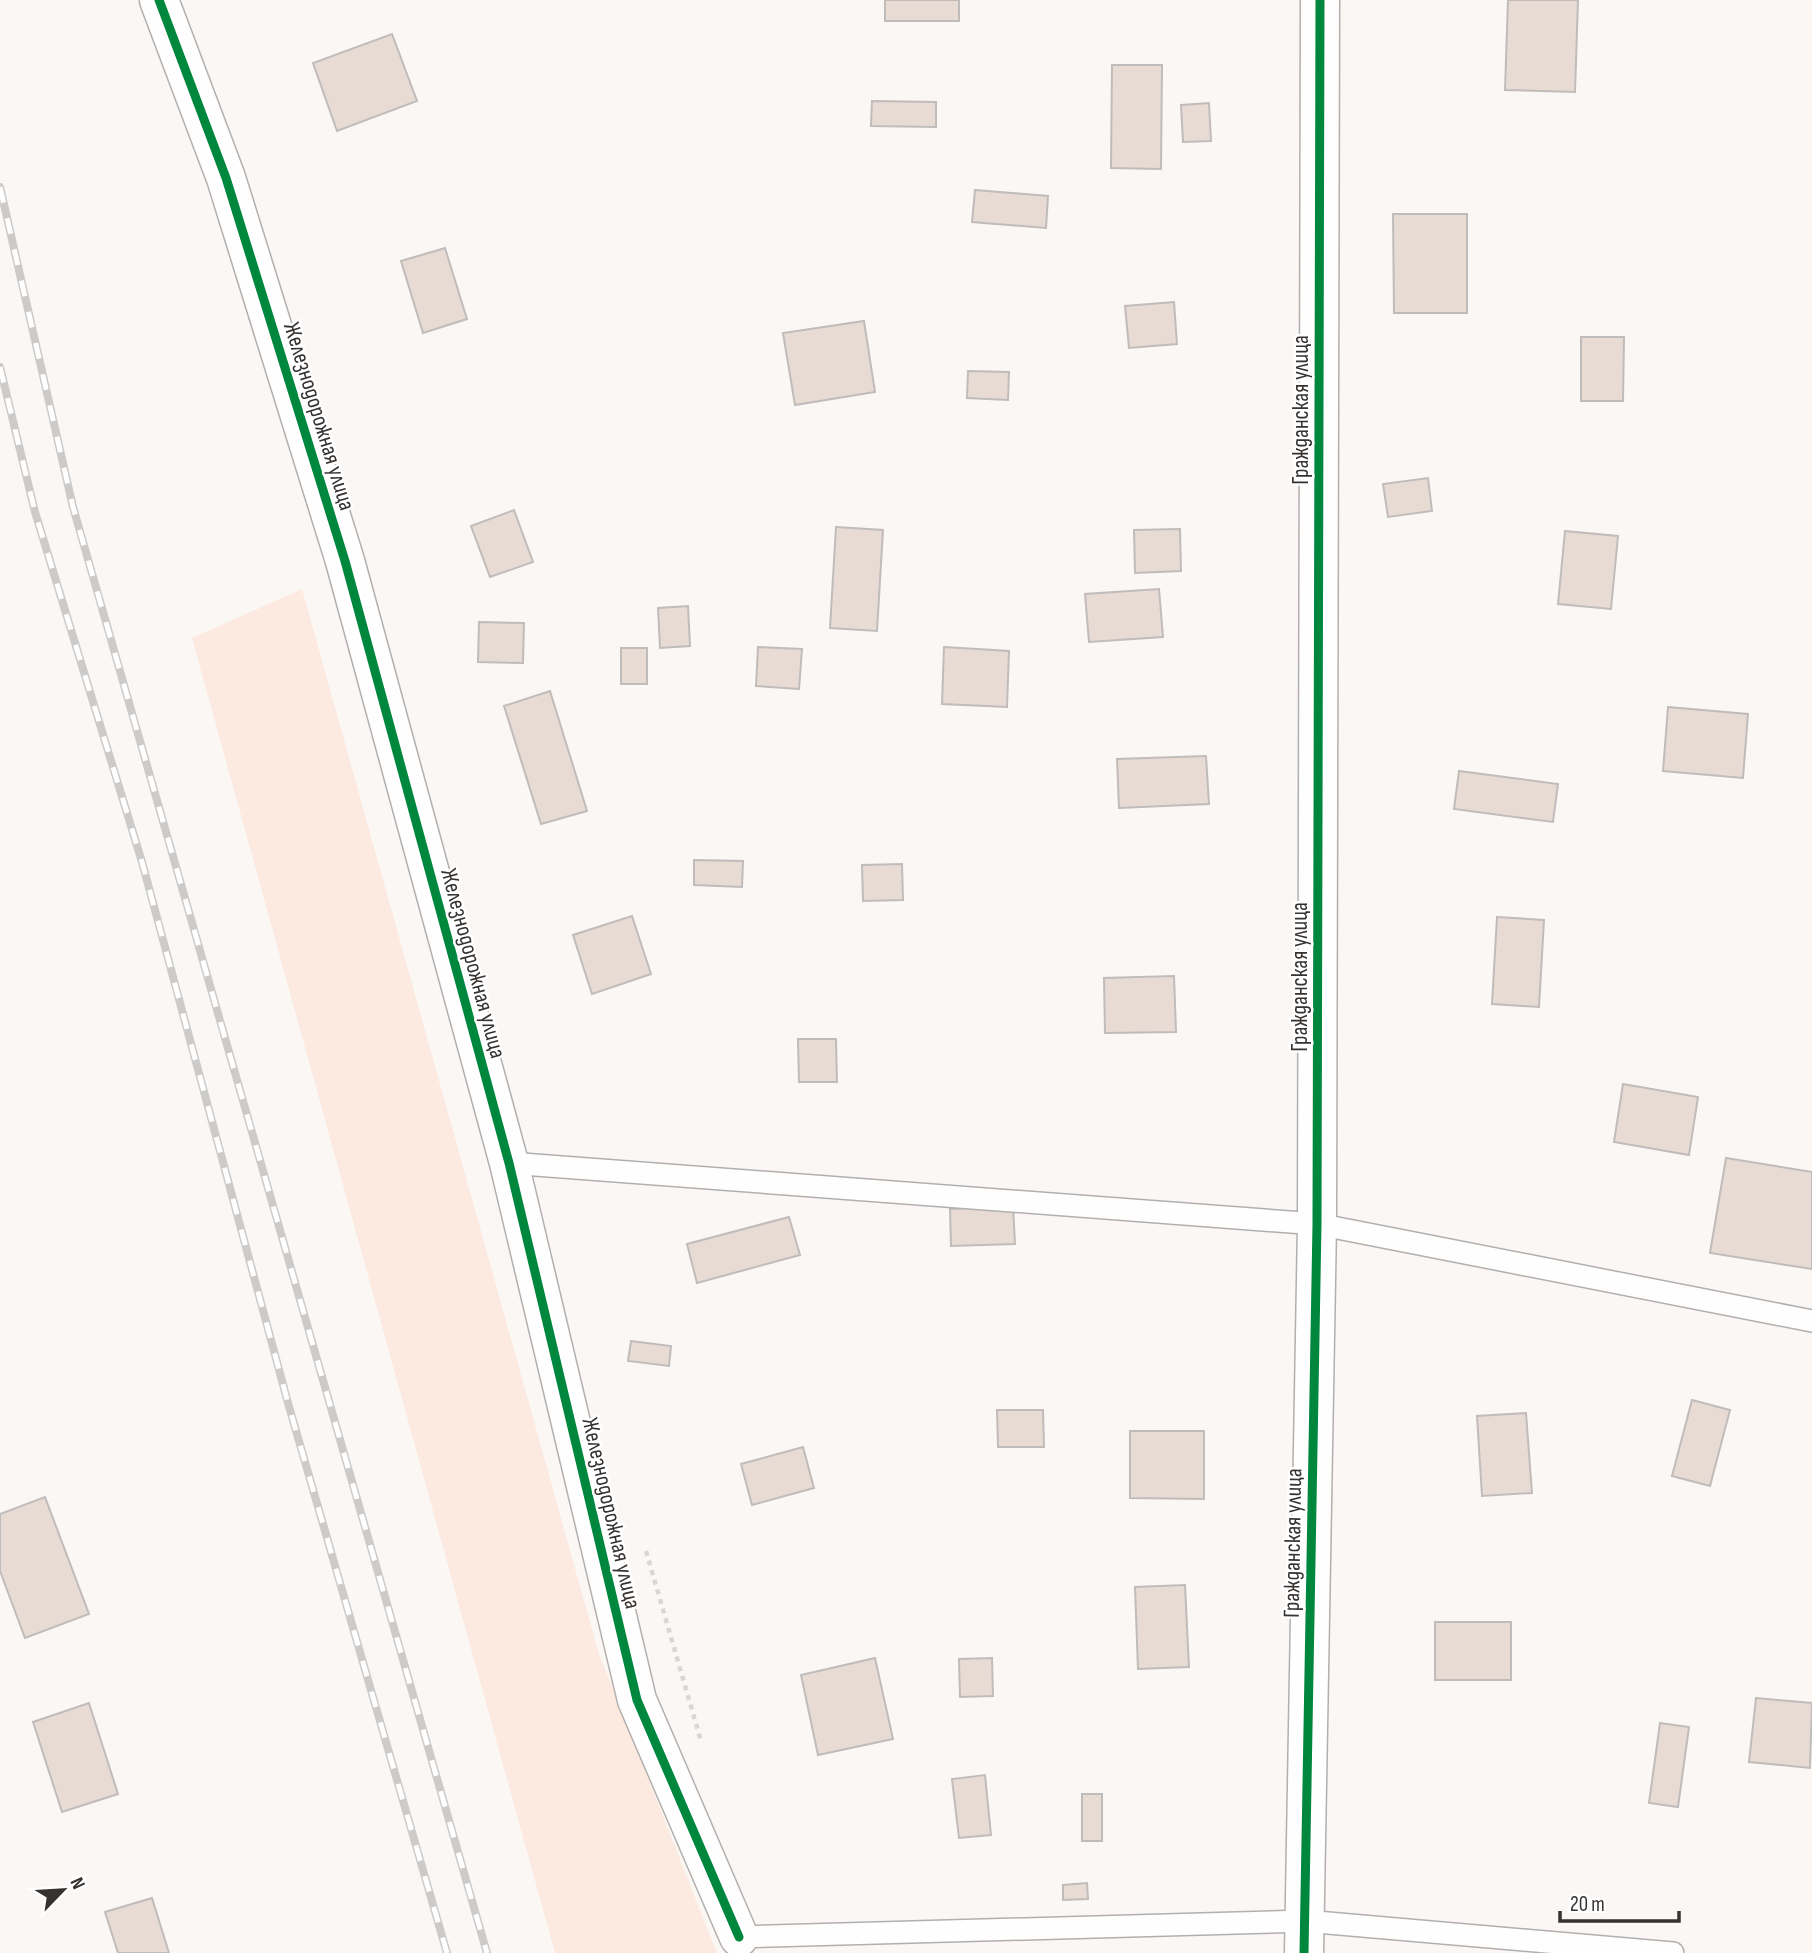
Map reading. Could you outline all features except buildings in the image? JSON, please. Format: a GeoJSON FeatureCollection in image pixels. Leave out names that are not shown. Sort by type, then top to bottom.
{"type":"FeatureCollection","features":[{"type":"Feature","properties":{"kind":"street","name":"Железнодорожная улица"},"geometry":{"type":"LineString","coordinates":[[159,0],[226,178],[345,561],[509,1163],[636,1700],[739,1937]]}},
{"type":"Feature","properties":{"kind":"street","name":"Гражданская улица"},"geometry":{"type":"LineString","coordinates":[[1304,1937],[1317,1224],[1320,0]]}},
{"type":"Feature","properties":{"kind":"lane"},"geometry":{"type":"LineString","coordinates":[[509,1163],[1317,1224],[1812,1321]]}},
{"type":"Feature","properties":{"kind":"lane"},"geometry":{"type":"LineString","coordinates":[[739,1937],[1304,1937],[1673,1953]]}},
{"type":"Feature","properties":{"kind":"shaded area"},"geometry":{"type":"Polygon","coordinates":[[[302,589],[598,1651],[717,1953],[555,1953],[192,638],[302,589]]]}},
{"type":"Feature","properties":{"kind":"railway"},"geometry":{"type":"LineString","coordinates":[[0,187],[73,507],[487,1953]]}},
{"type":"Feature","properties":{"kind":"railway"},"geometry":{"type":"LineString","coordinates":[[0,367],[35,512],[142,862],[288,1403],[447,1953]]}},
{"type":"Feature","properties":{"kind":"cycle path"},"geometry":{"type":"LineString","coordinates":[[159,0],[226,178],[345,561],[509,1163],[637,1700],[739,1937]]}},
{"type":"Feature","properties":{"kind":"cycle path"},"geometry":{"type":"LineString","coordinates":[[1304,1953],[1317,1224],[1320,0]]}}]}
